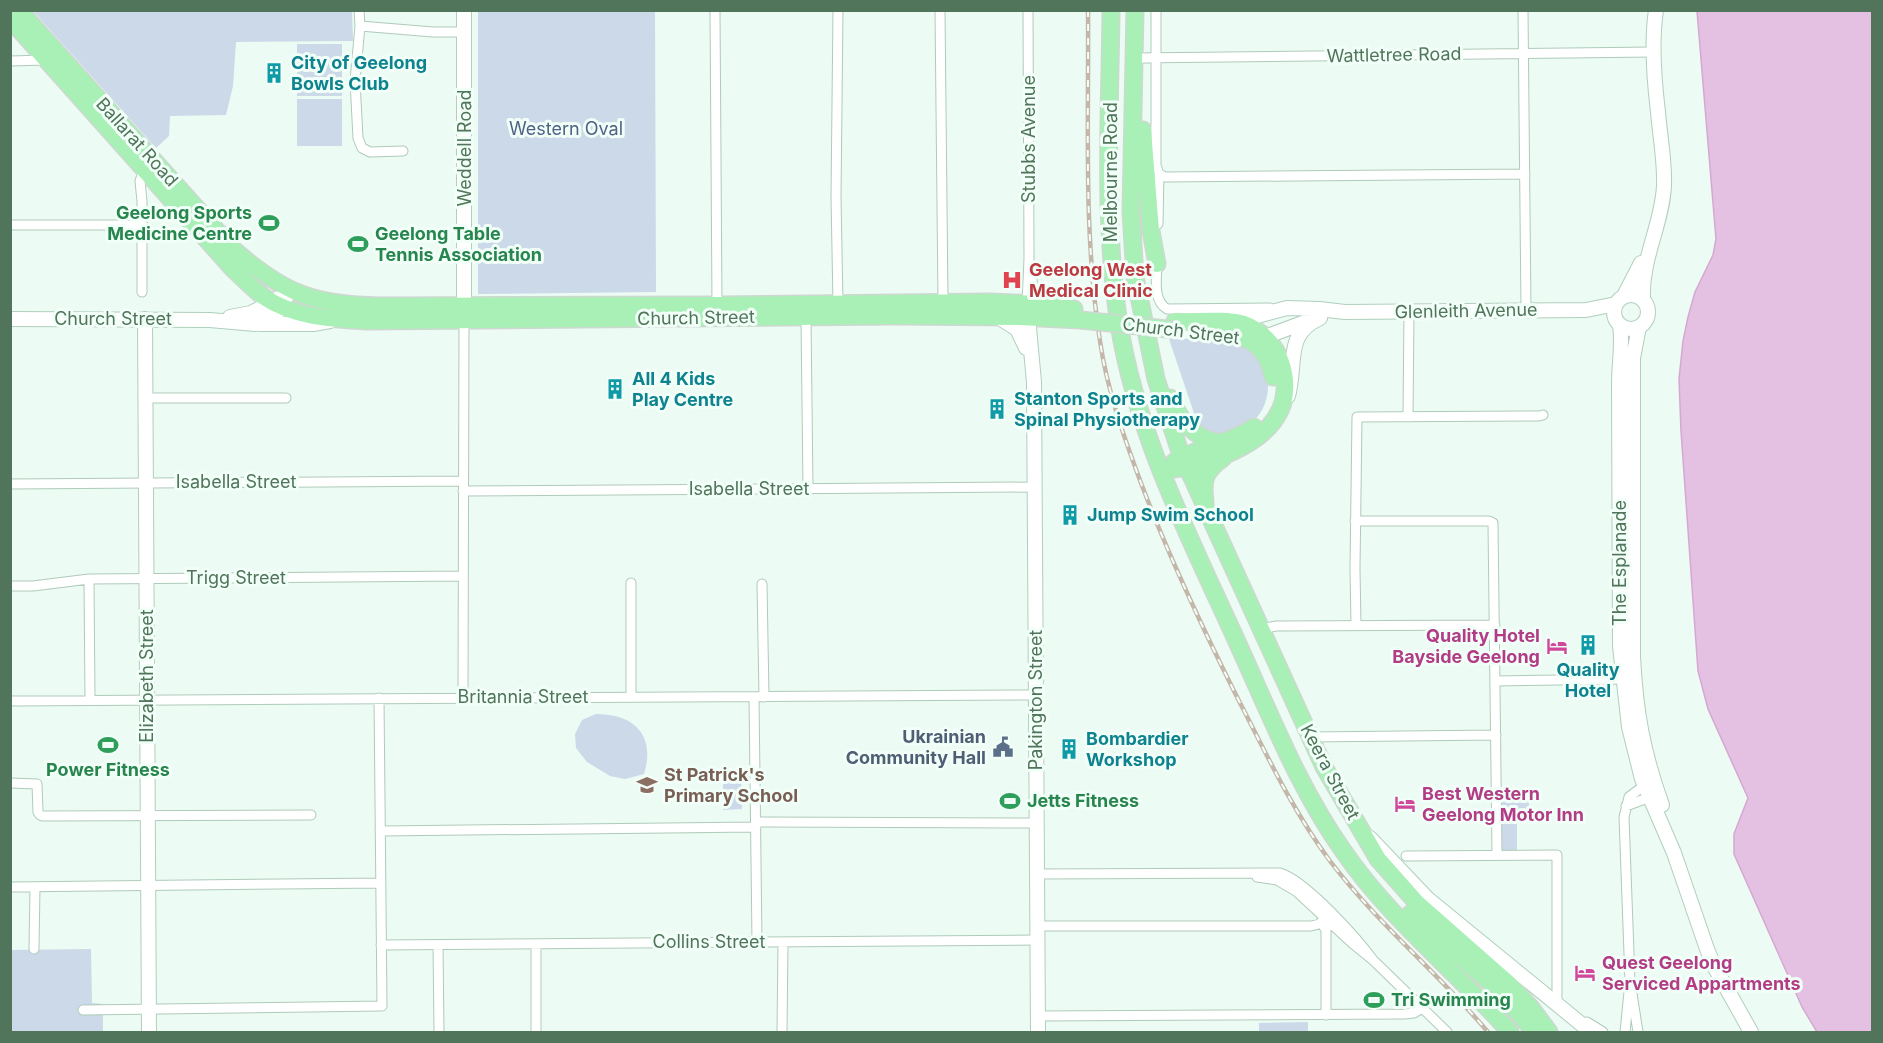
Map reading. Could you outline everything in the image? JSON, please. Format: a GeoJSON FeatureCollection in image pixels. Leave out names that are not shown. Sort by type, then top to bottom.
{"type":"FeatureCollection","features":[{"type":"Feature","properties":{"kind":"highway","name":"Ballarat Road"},"geometry":{"type":"LineString","coordinates":[[19,10],[147,172],[260,272],[282,300]]}},
{"type":"Feature","properties":{"kind":"highway","name":"Melbourne Road"},"geometry":{"type":"LineString","coordinates":[[1111,10],[1110,223],[1113,283],[1121,338],[1132,384],[1161,471]]}},
{"type":"Feature","properties":{"kind":"highway","name":"Melbourne Road"},"geometry":{"type":"LineString","coordinates":[[1135,10],[1132,245],[1139,304],[1148,345],[1166,416],[1185,462]]}},
{"type":"Feature","properties":{"kind":"highway","name":"Ballarat Road"},"geometry":{"type":"LineString","coordinates":[[10,19],[233,268],[251,285],[282,300]]}},
{"type":"Feature","properties":{"kind":"highway"},"geometry":{"type":"LineString","coordinates":[[1134,58],[1142,113],[1151,231],[1157,264]]}},
{"type":"Feature","properties":{"kind":"highway","name":"Church Street"},"geometry":{"type":"LineString","coordinates":[[282,300],[316,300],[350,305],[464,313],[806,317],[997,316],[1032,310]]}},
{"type":"Feature","properties":{"kind":"highway","name":"Church Street"},"geometry":{"type":"LineString","coordinates":[[282,300],[309,315],[369,321],[464,313],[717,305],[943,302],[1081,315],[1241,323],[1265,337],[1277,352],[1284,375],[1284,397],[1276,420],[1263,434],[1241,447],[1161,471]]}},
{"type":"Feature","properties":{"kind":"highway","name":"Church Street"},"geometry":{"type":"LineString","coordinates":[[1172,320],[1245,338],[1255,344],[1267,358],[1273,374],[1274,392],[1270,407],[1262,420],[1248,431],[1185,462]]}},
{"type":"Feature","properties":{"kind":"highway","name":"Glenleith Avenue"},"geometry":{"type":"LineString","coordinates":[[1245,338],[1265,337]]}},
{"type":"Feature","properties":{"kind":"highway"},"geometry":{"type":"LineString","coordinates":[[1148,345],[1182,422],[1208,440],[1225,441]]}},
{"type":"Feature","properties":{"kind":"highway"},"geometry":{"type":"LineString","coordinates":[[1208,514],[1204,489],[1206,474],[1213,464],[1241,447]]}},
{"type":"Feature","properties":{"kind":"highway","name":"Keera Street"},"geometry":{"type":"LineString","coordinates":[[1185,462],[1310,737],[1338,794],[1358,825]]}},
{"type":"Feature","properties":{"kind":"highway","name":"Keera Street"},"geometry":{"type":"LineString","coordinates":[[1161,471],[1296,767]]}},
{"type":"Feature","properties":{"kind":"highway"},"geometry":{"type":"LineString","coordinates":[[1296,767],[1320,814],[1344,853],[1365,880],[1510,1032]]}},
{"type":"Feature","properties":{"kind":"highway"},"geometry":{"type":"LineString","coordinates":[[1296,767],[1350,847],[1379,883],[1424,927],[1494,986],[1535,1032]]}},
{"type":"Feature","properties":{"kind":"highway"},"geometry":{"type":"LineString","coordinates":[[1358,825],[1378,859],[1402,888],[1509,984],[1549,1032]]}},
{"type":"Feature","properties":{"kind":"street"},"geometry":{"type":"LineString","coordinates":[[359,10],[360,26],[355,81],[358,138],[362,148],[370,152],[403,151]]}},
{"type":"Feature","properties":{"kind":"street","name":"Weddell Road"},"geometry":{"type":"LineString","coordinates":[[464,10],[464,313]]}},
{"type":"Feature","properties":{"kind":"street"},"geometry":{"type":"LineString","coordinates":[[715,10],[717,305]]}},
{"type":"Feature","properties":{"kind":"street"},"geometry":{"type":"LineString","coordinates":[[838,10],[836,197],[838,303]]}},
{"type":"Feature","properties":{"kind":"street"},"geometry":{"type":"LineString","coordinates":[[940,10],[943,302]]}},
{"type":"Feature","properties":{"kind":"street","name":"Stubbs Avenue"},"geometry":{"type":"LineString","coordinates":[[1028,10],[1029,267],[1032,310]]}},
{"type":"Feature","properties":{"kind":"street"},"geometry":{"type":"LineString","coordinates":[[1156,10],[1156,165],[1159,174],[1157,296],[1172,320]]}},
{"type":"Feature","properties":{"kind":"street"},"geometry":{"type":"LineString","coordinates":[[1523,10],[1526,310]]}},
{"type":"Feature","properties":{"kind":"street"},"geometry":{"type":"LineString","coordinates":[[1648,254],[1614,313],[1619,323],[1630,329],[1639,327],[1647,320],[1648,308],[1643,299],[1643,276],[1660,215],[1664,179],[1654,52],[1656,10]]}},
{"type":"Feature","properties":{"kind":"street"},"geometry":{"type":"LineString","coordinates":[[360,26],[464,32]]}},
{"type":"Feature","properties":{"kind":"street","name":"Wattletree Road"},"geometry":{"type":"LineString","coordinates":[[1134,58],[1654,52]]}},
{"type":"Feature","properties":{"kind":"street"},"geometry":{"type":"LineString","coordinates":[[10,61],[46,60]]}},
{"type":"Feature","properties":{"kind":"street"},"geometry":{"type":"LineString","coordinates":[[142,292],[142,225],[147,172]]}},
{"type":"Feature","properties":{"kind":"street"},"geometry":{"type":"LineString","coordinates":[[1159,174],[1165,177],[1525,174]]}},
{"type":"Feature","properties":{"kind":"street"},"geometry":{"type":"LineString","coordinates":[[10,225],[142,225]]}},
{"type":"Feature","properties":{"kind":"street"},"geometry":{"type":"LineString","coordinates":[[239,315],[248,310],[253,303],[251,285]]}},
{"type":"Feature","properties":{"kind":"street"},"geometry":{"type":"LineString","coordinates":[[1620,300],[1634,295],[1643,299]]}},
{"type":"Feature","properties":{"kind":"street"},"geometry":{"type":"LineString","coordinates":[[255,324],[276,314],[282,300]]}},
{"type":"Feature","properties":{"kind":"street","name":"Church Street"},"geometry":{"type":"LineString","coordinates":[[216,320],[251,313],[282,300]]}},
{"type":"Feature","properties":{"kind":"street","name":"Glenleith Avenue"},"geometry":{"type":"LineString","coordinates":[[1172,320],[1173,310],[1287,308],[1345,312],[1408,312],[1586,310],[1620,300]]}},
{"type":"Feature","properties":{"kind":"street"},"geometry":{"type":"LineString","coordinates":[[1276,420],[1284,408],[1291,387],[1295,325],[1287,308]]}},
{"type":"Feature","properties":{"kind":"street","name":"Glenleith Avenue"},"geometry":{"type":"LineString","coordinates":[[1204,322],[1254,317],[1287,308]]}},
{"type":"Feature","properties":{"kind":"street","name":"Pakington Street"},"geometry":{"type":"LineString","coordinates":[[1032,310],[1039,352],[1034,367],[1038,1032]]}},
{"type":"Feature","properties":{"kind":"street","name":"Glenleith Avenue"},"geometry":{"type":"LineString","coordinates":[[1586,310],[1619,323]]}},
{"type":"Feature","properties":{"kind":"street","name":"Glenleith Avenue"},"geometry":{"type":"LineString","coordinates":[[1265,337],[1295,325],[1345,312]]}},
{"type":"Feature","properties":{"kind":"street"},"geometry":{"type":"LineString","coordinates":[[1408,312],[1408,417]]}},
{"type":"Feature","properties":{"kind":"street"},"geometry":{"type":"LineString","coordinates":[[463,697],[464,313]]}},
{"type":"Feature","properties":{"kind":"street"},"geometry":{"type":"LineString","coordinates":[[997,316],[1020,333],[1034,367]]}},
{"type":"Feature","properties":{"kind":"street"},"geometry":{"type":"LineString","coordinates":[[806,317],[808,489]]}},
{"type":"Feature","properties":{"kind":"street"},"geometry":{"type":"LineString","coordinates":[[1295,342],[1301,330],[1320,318]]}},
{"type":"Feature","properties":{"kind":"street","name":"Church Street"},"geometry":{"type":"LineString","coordinates":[[10,319],[216,320],[255,324],[313,324],[335,319]]}},
{"type":"Feature","properties":{"kind":"street","name":"Elizabeth Street"},"geometry":{"type":"LineString","coordinates":[[145,319],[148,1032]]}},
{"type":"Feature","properties":{"kind":"street","name":"The Esplanade"},"geometry":{"type":"LineString","coordinates":[[1619,323],[1623,340],[1619,364],[1620,626],[1629,679]]}},
{"type":"Feature","properties":{"kind":"street","name":"The Esplanade"},"geometry":{"type":"LineString","coordinates":[[1639,327],[1633,358],[1629,727],[1652,790]]}},
{"type":"Feature","properties":{"kind":"street"},"geometry":{"type":"LineString","coordinates":[[145,398],[286,398]]}},
{"type":"Feature","properties":{"kind":"street"},"geometry":{"type":"LineString","coordinates":[[1356,626],[1357,417],[1543,415]]}},
{"type":"Feature","properties":{"kind":"street","name":"Isabella Street"},"geometry":{"type":"LineString","coordinates":[[10,484],[145,483],[808,489],[1035,487]]}},
{"type":"Feature","properties":{"kind":"street"},"geometry":{"type":"LineString","coordinates":[[1355,521],[1489,521],[1493,523],[1497,855]]}},
{"type":"Feature","properties":{"kind":"street","name":"Trigg Street"},"geometry":{"type":"LineString","coordinates":[[10,586],[33,586],[89,579],[463,576]]}},
{"type":"Feature","properties":{"kind":"street"},"geometry":{"type":"LineString","coordinates":[[89,579],[90,700]]}},
{"type":"Feature","properties":{"kind":"street"},"geometry":{"type":"LineString","coordinates":[[631,584],[631,697]]}},
{"type":"Feature","properties":{"kind":"street"},"geometry":{"type":"LineString","coordinates":[[757,942],[756,825],[762,584]]}},
{"type":"Feature","properties":{"kind":"street"},"geometry":{"type":"LineString","coordinates":[[1260,629],[1276,626],[1495,625]]}},
{"type":"Feature","properties":{"kind":"street"},"geometry":{"type":"LineString","coordinates":[[1496,681],[1629,679]]}},
{"type":"Feature","properties":{"kind":"street","name":"Britannia Street"},"geometry":{"type":"LineString","coordinates":[[10,701],[1036,695]]}},
{"type":"Feature","properties":{"kind":"street"},"geometry":{"type":"LineString","coordinates":[[83,1010],[382,1006],[379,698]]}},
{"type":"Feature","properties":{"kind":"street"},"geometry":{"type":"LineString","coordinates":[[1310,737],[1496,735]]}},
{"type":"Feature","properties":{"kind":"street"},"geometry":{"type":"LineString","coordinates":[[10,783],[37,784],[40,815],[311,815]]}},
{"type":"Feature","properties":{"kind":"street"},"geometry":{"type":"LineString","coordinates":[[1638,1032],[1630,981],[1624,817],[1626,806],[1652,790]]}},
{"type":"Feature","properties":{"kind":"street"},"geometry":{"type":"LineString","coordinates":[[1652,790],[1699,929],[1714,966],[1752,1032]]}},
{"type":"Feature","properties":{"kind":"street"},"geometry":{"type":"LineString","coordinates":[[1652,790],[1715,955],[1758,1032]]}},
{"type":"Feature","properties":{"kind":"street"},"geometry":{"type":"LineString","coordinates":[[380,831],[1037,823]]}},
{"type":"Feature","properties":{"kind":"street","name":"Keera Street"},"geometry":{"type":"LineString","coordinates":[[1358,825],[1428,899],[1591,1032]]}},
{"type":"Feature","properties":{"kind":"street"},"geometry":{"type":"LineString","coordinates":[[1406,856],[1557,855],[1558,1006],[1603,1032]]}},
{"type":"Feature","properties":{"kind":"street"},"geometry":{"type":"LineString","coordinates":[[1037,874],[1258,872],[1279,877],[1326,918],[1358,940],[1372,960],[1447,1032]]}},
{"type":"Feature","properties":{"kind":"street"},"geometry":{"type":"LineString","coordinates":[[10,887],[381,883]]}},
{"type":"Feature","properties":{"kind":"street"},"geometry":{"type":"LineString","coordinates":[[34,949],[35,887]]}},
{"type":"Feature","properties":{"kind":"street"},"geometry":{"type":"LineString","coordinates":[[1038,926],[1312,926],[1326,918]]}},
{"type":"Feature","properties":{"kind":"street"},"geometry":{"type":"LineString","coordinates":[[1326,918],[1326,1015]]}},
{"type":"Feature","properties":{"kind":"street","name":"Collins Street"},"geometry":{"type":"LineString","coordinates":[[381,945],[1037,940]]}},
{"type":"Feature","properties":{"kind":"street"},"geometry":{"type":"LineString","coordinates":[[782,1032],[783,942]]}},
{"type":"Feature","properties":{"kind":"street"},"geometry":{"type":"LineString","coordinates":[[536,944],[536,1032]]}},
{"type":"Feature","properties":{"kind":"street"},"geometry":{"type":"LineString","coordinates":[[438,945],[439,1032]]}},
{"type":"Feature","properties":{"kind":"street"},"geometry":{"type":"LineString","coordinates":[[1624,1030],[1630,981]]}},
{"type":"Feature","properties":{"kind":"street"},"geometry":{"type":"LineString","coordinates":[[1038,1016],[1406,1014],[1414,1013],[1422,1008]]}},
{"type":"Feature","properties":{"kind":"green space"},"geometry":{"type":"Polygon","coordinates":[[[33,11],[352,11],[353,41],[236,42],[233,86],[226,115],[170,116],[169,136],[156,148],[33,11]]]}},
{"type":"Feature","properties":{"kind":"green space","name":"Western Oval"},"geometry":{"type":"Polygon","coordinates":[[[478,11],[655,11],[656,292],[478,294],[478,11]]]}},
{"type":"Feature","properties":{"kind":"green space"},"geometry":{"type":"Polygon","coordinates":[[[297,44],[342,44],[342,96],[297,96],[297,44]]]}},
{"type":"Feature","properties":{"kind":"green space"},"geometry":{"type":"Polygon","coordinates":[[[297,99],[342,99],[342,146],[297,146],[297,99]]]}},
{"type":"Feature","properties":{"kind":"green space"},"geometry":{"type":"Polygon","coordinates":[[[1225,338],[1244,346],[1260,359],[1266,373],[1268,388],[1262,410],[1254,420],[1217,438],[1200,431],[1169,339],[1225,338]]]}},
{"type":"Feature","properties":{"kind":"green space"},"geometry":{"type":"Polygon","coordinates":[[[596,714],[621,718],[639,729],[647,748],[644,774],[625,779],[610,776],[587,762],[576,748],[575,734],[582,720],[596,714]]]}},
{"type":"Feature","properties":{"kind":"green space"},"geometry":{"type":"Polygon","coordinates":[[[741,772],[742,809],[723,810],[723,773],[741,772]]]}},
{"type":"Feature","properties":{"kind":"green space"},"geometry":{"type":"Polygon","coordinates":[[[1502,794],[1529,794],[1529,821],[1517,822],[1517,850],[1502,850],[1502,794]]]}},
{"type":"Feature","properties":{"kind":"green space"},"geometry":{"type":"Polygon","coordinates":[[[91,949],[92,1003],[103,1004],[103,1032],[11,1032],[10,950],[91,949]]]}},
{"type":"Feature","properties":{"kind":"green space"},"geometry":{"type":"Polygon","coordinates":[[[1308,1022],[1308,1032],[1259,1032],[1259,1023],[1308,1022]]]}},
{"type":"Feature","properties":{"kind":"shaded area"},"geometry":{"type":"Polygon","coordinates":[[[1697,11],[1872,11],[1872,1032],[1817,1032],[1802,1007],[1734,854],[1734,834],[1748,798],[1708,709],[1698,671],[1679,379],[1688,317],[1695,292],[1713,255],[1716,239],[1697,11]]]}},
{"type":"Feature","properties":{"kind":"railway"},"geometry":{"type":"LineString","coordinates":[[1088,10],[1089,217],[1100,341],[1117,413],[1152,511],[1186,592],[1237,697],[1280,781],[1316,842],[1367,906],[1488,1032]]}},
{"type":"Feature","properties":{"kind":"place","name":"City of Geelong Bowls Club"},"geometry":{"type":"Point","coordinates":[274,73]}},
{"type":"Feature","properties":{"kind":"place","name":"Geelong Sports Medicine Centre"},"geometry":{"type":"Point","coordinates":[269,223]}},
{"type":"Feature","properties":{"kind":"place","name":"Geelong Table Tennis Association"},"geometry":{"type":"Point","coordinates":[358,244]}},
{"type":"Feature","properties":{"kind":"place","name":"Geelong West Medical Clinic"},"geometry":{"type":"Point","coordinates":[1012,280]}},
{"type":"Feature","properties":{"kind":"place","name":"All 4 Kids Play Centre"},"geometry":{"type":"Point","coordinates":[615,389]}},
{"type":"Feature","properties":{"kind":"place","name":"Stanton Sports and Spinal Physiotherapy"},"geometry":{"type":"Point","coordinates":[997,409]}},
{"type":"Feature","properties":{"kind":"place","name":"Jump Swim School"},"geometry":{"type":"Point","coordinates":[1070,515]}},
{"type":"Feature","properties":{"kind":"place","name":"Quality Hotel"},"geometry":{"type":"Point","coordinates":[1588,645]}},
{"type":"Feature","properties":{"kind":"place","name":"Quality Hotel Bayside Geelong"},"geometry":{"type":"Point","coordinates":[1557,646]}},
{"type":"Feature","properties":{"kind":"place","name":"Power Fitness"},"geometry":{"type":"Point","coordinates":[108,745]}},
{"type":"Feature","properties":{"kind":"place","name":"Ukrainian Community Hall"},"geometry":{"type":"Point","coordinates":[1003,747]}},
{"type":"Feature","properties":{"kind":"place","name":"Bombardier Workshop"},"geometry":{"type":"Point","coordinates":[1069,749]}},
{"type":"Feature","properties":{"kind":"place","name":"St Patrick's Primary School"},"geometry":{"type":"Point","coordinates":[647,785]}},
{"type":"Feature","properties":{"kind":"place","name":"Jetts Fitness"},"geometry":{"type":"Point","coordinates":[1010,801]}},
{"type":"Feature","properties":{"kind":"place","name":"Best Western Geelong Motor Inn"},"geometry":{"type":"Point","coordinates":[1405,804]}},
{"type":"Feature","properties":{"kind":"place","name":"Quest Geelong Serviced Appartments"},"geometry":{"type":"Point","coordinates":[1585,973]}},
{"type":"Feature","properties":{"kind":"place","name":"Tri Swimming"},"geometry":{"type":"Point","coordinates":[1374,1000]}}]}
